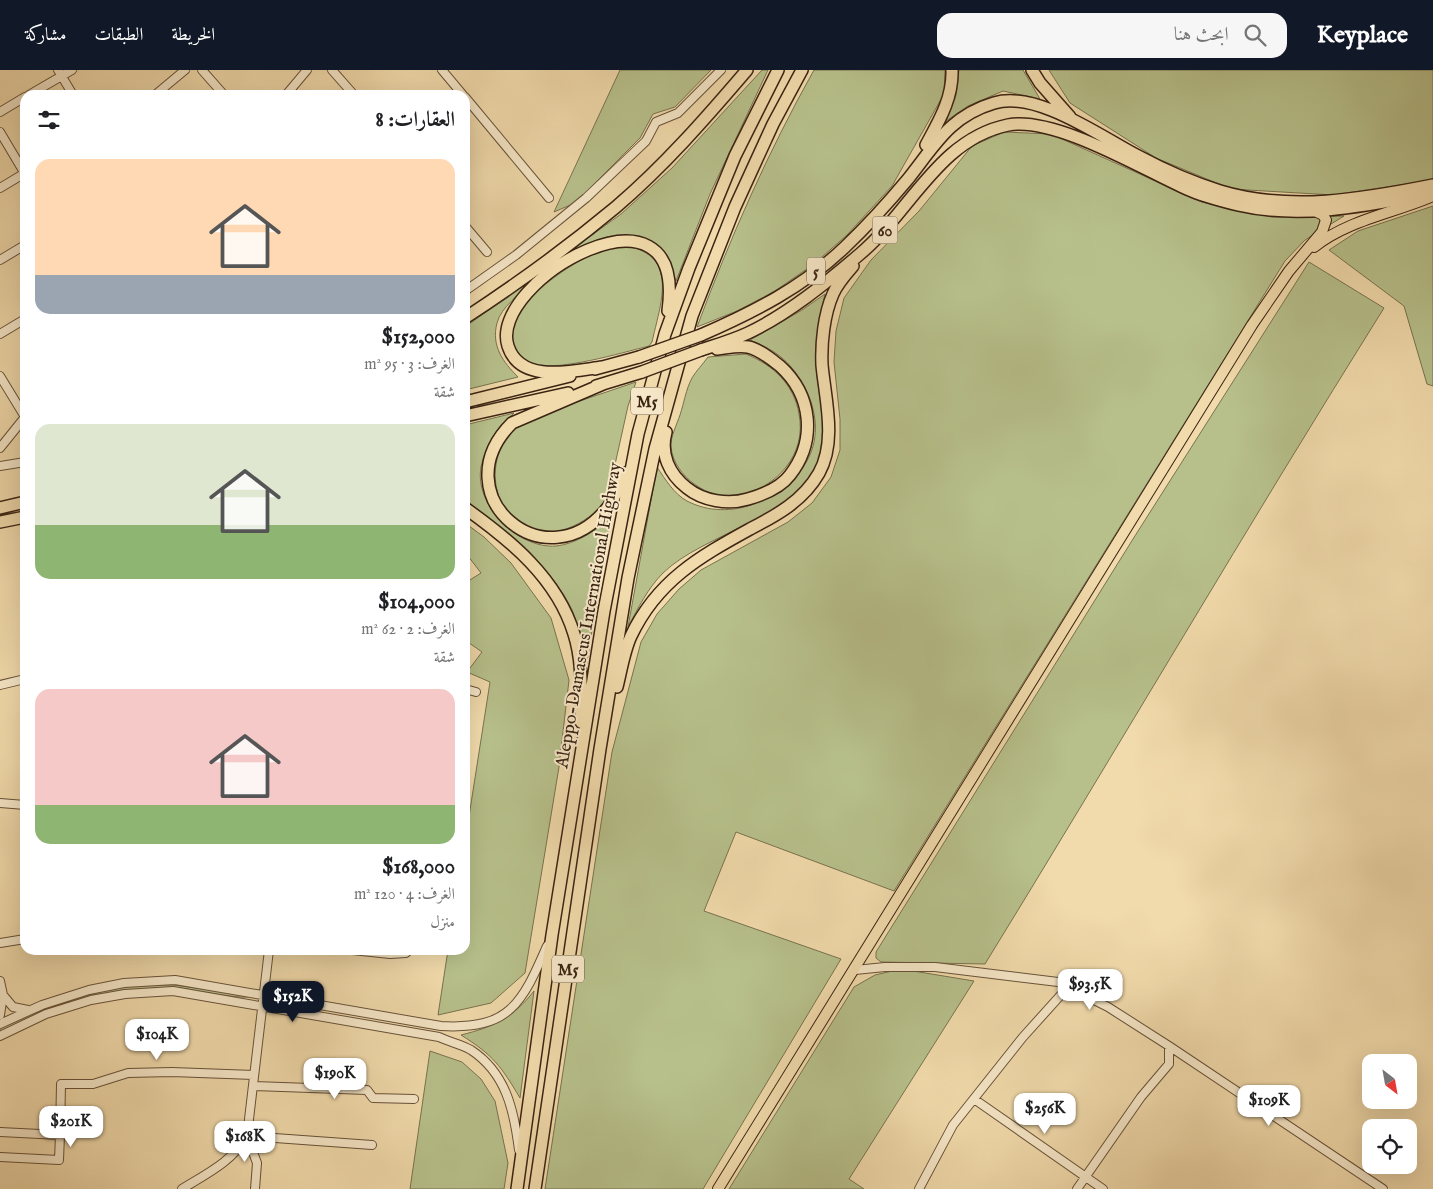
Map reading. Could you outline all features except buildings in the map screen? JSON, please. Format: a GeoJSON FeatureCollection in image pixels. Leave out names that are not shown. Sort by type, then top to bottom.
{"type":"FeatureCollection","features":[{"type":"Feature","properties":{"kind":"highway"},"geometry":{"type":"LineString","coordinates":[[470,315],[539,267],[616,207],[686,140],[747,70]]}},
{"type":"Feature","properties":{"kind":"highway","name":"Aleppo-Damascus International Highway"},"geometry":{"type":"LineString","coordinates":[[517,1189],[552,935],[604,611],[638,434],[665,334],[689,268],[735,156],[778,70]]}},
{"type":"Feature","properties":{"kind":"highway","name":"Aleppo-Damascus International Highway"},"geometry":{"type":"LineString","coordinates":[[600,749],[632,560],[655,449],[692,316],[735,207],[773,124],[802,70]]}},
{"type":"Feature","properties":{"kind":"highway"},"geometry":{"type":"LineString","coordinates":[[909,177],[942,118],[950,96],[952,70]]}},
{"type":"Feature","properties":{"kind":"highway"},"geometry":{"type":"LineString","coordinates":[[1032,70],[1040,83],[1072,120]]}},
{"type":"Feature","properties":{"kind":"highway"},"geometry":{"type":"LineString","coordinates":[[909,177],[934,142],[950,126],[974,110],[997,102],[1020,101],[1072,120],[1175,175],[1220,191],[1262,200],[1303,202],[1350,199],[1433,185]]}},
{"type":"Feature","properties":{"kind":"highway","name":"60"},"geometry":{"type":"LineString","coordinates":[[701,350],[747,333],[784,312],[861,253],[895,219],[942,162],[965,142],[988,130],[1011,125],[1035,126],[1064,131],[1189,191],[1240,205],[1272,210],[1313,210],[1366,206],[1433,195]]}},
{"type":"Feature","properties":{"kind":"highway","name":"5"},"geometry":{"type":"LineString","coordinates":[[470,401],[639,357],[702,335],[757,311],[801,283],[844,249],[881,212],[909,177]]}},
{"type":"Feature","properties":{"kind":"highway"},"geometry":{"type":"LineString","coordinates":[[602,367],[571,371],[531,370],[515,360],[507,341],[507,324],[516,306],[551,273],[578,254],[601,244],[625,240],[636,242],[654,252],[669,276],[671,289],[665,334]]}},
{"type":"Feature","properties":{"kind":"highway"},"geometry":{"type":"LineString","coordinates":[[600,749],[630,638],[647,607],[670,580],[694,560],[781,512],[803,495],[820,472],[828,449],[828,419],[822,362],[824,329],[833,293],[861,253]]}},
{"type":"Feature","properties":{"kind":"highway"},"geometry":{"type":"LineString","coordinates":[[470,415],[603,384],[701,350],[748,347],[769,357],[791,376],[804,398],[809,420],[804,451],[789,476],[764,494],[738,502],[714,501],[692,492],[677,480],[666,463],[663,442],[676,378]]}},
{"type":"Feature","properties":{"kind":"highway"},"geometry":{"type":"LineString","coordinates":[[603,384],[521,417],[503,431],[497,440],[489,463],[489,488],[497,506],[516,528],[532,536],[554,538],[582,528],[602,514],[615,496],[638,434]]}},
{"type":"Feature","properties":{"kind":"highway"},"geometry":{"type":"LineString","coordinates":[[0,508],[20,503]]}},
{"type":"Feature","properties":{"kind":"highway"},"geometry":{"type":"LineString","coordinates":[[470,512],[525,556],[555,592],[566,615],[574,634],[579,658],[582,751]]}},
{"type":"Feature","properties":{"kind":"highway"},"geometry":{"type":"LineString","coordinates":[[0,522],[20,518]]}},
{"type":"Feature","properties":{"kind":"highway","name":"M5"},"geometry":{"type":"LineString","coordinates":[[535,1189],[600,749]]}},
{"type":"Feature","properties":{"kind":"main road"},"geometry":{"type":"LineString","coordinates":[[1303,256],[1337,231],[1407,208],[1433,195]]}},
{"type":"Feature","properties":{"kind":"main road"},"geometry":{"type":"LineString","coordinates":[[718,1189],[1252,326],[1289,271],[1303,256],[1325,225],[1323,215],[1313,210]]}},
{"type":"Feature","properties":{"kind":"street"},"geometry":{"type":"LineString","coordinates":[[36,90],[60,73],[72,70]]}},
{"type":"Feature","properties":{"kind":"street"},"geometry":{"type":"LineString","coordinates":[[161,90],[185,70]]}},
{"type":"Feature","properties":{"kind":"street"},"geometry":{"type":"LineString","coordinates":[[202,70],[220,90]]}},
{"type":"Feature","properties":{"kind":"street"},"geometry":{"type":"LineString","coordinates":[[290,90],[307,70]]}},
{"type":"Feature","properties":{"kind":"street"},"geometry":{"type":"LineString","coordinates":[[332,70],[350,90]]}},
{"type":"Feature","properties":{"kind":"street"},"geometry":{"type":"LineString","coordinates":[[442,70],[459,90]]}},
{"type":"Feature","properties":{"kind":"street"},"geometry":{"type":"LineString","coordinates":[[470,287],[516,255],[586,198],[646,141],[656,122],[678,113],[721,70]]}},
{"type":"Feature","properties":{"kind":"street"},"geometry":{"type":"LineString","coordinates":[[60,73],[70,90]]}},
{"type":"Feature","properties":{"kind":"street"},"geometry":{"type":"LineString","coordinates":[[0,112],[20,100]]}},
{"type":"Feature","properties":{"kind":"street"},"geometry":{"type":"LineString","coordinates":[[470,103],[549,198]]}},
{"type":"Feature","properties":{"kind":"street"},"geometry":{"type":"LineString","coordinates":[[0,132],[20,165]]}},
{"type":"Feature","properties":{"kind":"street"},"geometry":{"type":"LineString","coordinates":[[0,188],[20,176]]}},
{"type":"Feature","properties":{"kind":"street"},"geometry":{"type":"LineString","coordinates":[[470,232],[487,252]]}},
{"type":"Feature","properties":{"kind":"street"},"geometry":{"type":"LineString","coordinates":[[0,260],[20,248]]}},
{"type":"Feature","properties":{"kind":"street"},"geometry":{"type":"LineString","coordinates":[[0,334],[20,322]]}},
{"type":"Feature","properties":{"kind":"street"},"geometry":{"type":"LineString","coordinates":[[0,376],[20,409]]}},
{"type":"Feature","properties":{"kind":"street"},"geometry":{"type":"LineString","coordinates":[[0,448],[20,423]]}},
{"type":"Feature","properties":{"kind":"street"},"geometry":{"type":"LineString","coordinates":[[0,466],[20,463]]}},
{"type":"Feature","properties":{"kind":"street"},"geometry":{"type":"LineString","coordinates":[[0,685],[20,680]]}},
{"type":"Feature","properties":{"kind":"street"},"geometry":{"type":"LineString","coordinates":[[470,690],[476,692]]}},
{"type":"Feature","properties":{"kind":"street"},"geometry":{"type":"LineString","coordinates":[[0,803],[20,805]]}},
{"type":"Feature","properties":{"kind":"street"},"geometry":{"type":"LineString","coordinates":[[0,1024],[89,990],[124,983],[175,980],[448,1027],[468,1027],[492,1021],[512,1008],[528,991],[552,935]]}},
{"type":"Feature","properties":{"kind":"street"},"geometry":{"type":"LineString","coordinates":[[0,943],[20,939]]}},
{"type":"Feature","properties":{"kind":"street"},"geometry":{"type":"LineString","coordinates":[[182,1189],[224,1163],[239,1150],[247,1136],[268,955]]}},
{"type":"Feature","properties":{"kind":"street"},"geometry":{"type":"LineString","coordinates":[[855,970],[885,967],[935,967],[1058,982],[1108,1007],[1383,1189]]}},
{"type":"Feature","properties":{"kind":"street"},"geometry":{"type":"LineString","coordinates":[[0,981],[3,995],[0,1015]]}},
{"type":"Feature","properties":{"kind":"street"},"geometry":{"type":"LineString","coordinates":[[919,1189],[953,1125],[1023,1037],[1068,988]]}},
{"type":"Feature","properties":{"kind":"street"},"geometry":{"type":"LineString","coordinates":[[0,1036],[46,1014],[92,1000],[126,994],[173,991],[439,1037],[470,1049],[493,1069],[509,1095],[516,1124],[521,1165]]}},
{"type":"Feature","properties":{"kind":"street"},"geometry":{"type":"LineString","coordinates":[[3,995],[13,1007],[30,1011]]}},
{"type":"Feature","properties":{"kind":"street"},"geometry":{"type":"LineString","coordinates":[[446,1040],[448,1027]]}},
{"type":"Feature","properties":{"kind":"street"},"geometry":{"type":"LineString","coordinates":[[1077,1189],[1141,1097],[1169,1064],[1168,1046]]}},
{"type":"Feature","properties":{"kind":"street"},"geometry":{"type":"LineString","coordinates":[[0,1157],[59,1160],[61,1084],[93,1084],[128,1073],[172,1072],[254,1076]]}},
{"type":"Feature","properties":{"kind":"street"},"geometry":{"type":"LineString","coordinates":[[253,1086],[367,1090],[373,1098],[414,1099]]}},
{"type":"Feature","properties":{"kind":"street"},"geometry":{"type":"LineString","coordinates":[[974,1099],[1103,1189]]}},
{"type":"Feature","properties":{"kind":"street"},"geometry":{"type":"LineString","coordinates":[[0,1132],[60,1135]]}},
{"type":"Feature","properties":{"kind":"street"},"geometry":{"type":"LineString","coordinates":[[247,1136],[372,1145]]}},
{"type":"Feature","properties":{"kind":"street"},"geometry":{"type":"LineString","coordinates":[[247,1136],[257,1163],[255,1189]]}},
{"type":"Feature","properties":{"kind":"green space"},"geometry":{"type":"Polygon","coordinates":[[[620,70],[711,70],[675,107],[653,114],[640,138],[575,203],[554,212],[620,70]]]}},
{"type":"Feature","properties":{"kind":"green space"},"geometry":{"type":"Polygon","coordinates":[[[762,70],[768,70],[710,194],[676,281],[660,251],[641,239],[624,235],[607,237],[574,251],[544,272],[507,306],[499,317],[496,331],[497,346],[503,359],[518,377],[470,389],[470,323],[621,214],[672,168],[762,70]]]}},
{"type":"Feature","properties":{"kind":"green space"},"geometry":{"type":"Polygon","coordinates":[[[814,70],[945,70],[944,94],[892,186],[847,235],[814,264],[775,291],[737,311],[697,327],[751,196],[781,132],[814,70]]]}},
{"type":"Feature","properties":{"kind":"green space"},"geometry":{"type":"Polygon","coordinates":[[[959,70],[1023,70],[1040,99],[1003,91],[968,106],[946,121],[956,95],[959,70]]]}},
{"type":"Feature","properties":{"kind":"green space"},"geometry":{"type":"Polygon","coordinates":[[[1049,70],[1433,70],[1433,180],[1333,195],[1231,189],[1156,158],[1070,103],[1049,70]]]}},
{"type":"Feature","properties":{"kind":"green space"},"geometry":{"type":"Polygon","coordinates":[[[1004,132],[1051,134],[1202,202],[1272,217],[1344,216],[1305,240],[1285,261],[894,891],[736,832],[704,911],[841,959],[703,1189],[545,1189],[612,752],[641,642],[657,614],[679,589],[701,570],[788,522],[812,503],[831,477],[840,450],[840,419],[834,362],[836,331],[844,298],[871,260],[919,211],[972,146],[1004,132]]]}},
{"type":"Feature","properties":{"kind":"green space"},"geometry":{"type":"Polygon","coordinates":[[[1433,206],[1433,386],[1427,384],[1404,306],[1329,250],[1358,231],[1433,206]]]}},
{"type":"Feature","properties":{"kind":"green space"},"geometry":{"type":"Polygon","coordinates":[[[627,246],[644,251],[654,260],[660,271],[662,298],[652,342],[649,346],[591,360],[560,365],[533,365],[525,361],[515,347],[512,331],[518,314],[527,301],[554,277],[586,258],[612,247],[627,246]]]}},
{"type":"Feature","properties":{"kind":"green space"},"geometry":{"type":"Polygon","coordinates":[[[1309,262],[1384,308],[1283,471],[985,964],[881,962],[876,958],[876,952],[1133,539],[1309,262]]]}},
{"type":"Feature","properties":{"kind":"green space"},"geometry":{"type":"Polygon","coordinates":[[[825,294],[816,344],[817,374],[823,427],[821,453],[817,466],[806,484],[790,499],[770,512],[680,559],[663,573],[648,592],[628,627],[657,467],[682,498],[695,505],[720,510],[746,507],[772,495],[788,484],[809,457],[814,441],[815,424],[812,405],[804,386],[795,372],[779,355],[750,340],[802,310],[825,294]]]}},
{"type":"Feature","properties":{"kind":"green space"},"geometry":{"type":"Polygon","coordinates":[[[746,354],[773,370],[787,385],[796,403],[800,429],[798,443],[793,455],[777,477],[752,492],[727,497],[705,491],[686,477],[674,458],[671,447],[672,439],[690,382],[708,357],[746,354]]]}},
{"type":"Feature","properties":{"kind":"green space"},"geometry":{"type":"Polygon","coordinates":[[[636,382],[628,406],[608,496],[602,505],[584,521],[561,530],[537,532],[526,529],[517,523],[503,506],[496,485],[495,474],[499,453],[512,430],[531,417],[636,382]]]}},
{"type":"Feature","properties":{"kind":"green space"},"geometry":{"type":"Polygon","coordinates":[[[514,413],[502,425],[489,443],[481,467],[481,481],[484,496],[492,509],[502,522],[514,532],[527,540],[542,545],[556,546],[578,540],[610,519],[585,674],[577,625],[563,593],[525,549],[470,504],[470,424],[514,413]]]}},
{"type":"Feature","properties":{"kind":"green space"},"geometry":{"type":"Polygon","coordinates":[[[470,527],[484,537],[511,563],[551,618],[569,680],[559,767],[525,973],[491,1003],[438,1015],[447,955],[470,955],[470,810],[490,682],[470,673],[470,668],[482,652],[470,644],[470,580],[481,573],[470,559],[470,527]]]}},
{"type":"Feature","properties":{"kind":"green space"},"geometry":{"type":"Polygon","coordinates":[[[901,969],[974,981],[849,1179],[864,1189],[729,1189],[854,987],[875,975],[901,969]]]}},
{"type":"Feature","properties":{"kind":"green space"},"geometry":{"type":"Polygon","coordinates":[[[130,985],[174,985],[253,996],[227,996],[173,988],[128,991],[63,1006],[0,1032],[0,1028],[30,1015],[92,993],[130,985]]]}},
{"type":"Feature","properties":{"kind":"green space"},"geometry":{"type":"Polygon","coordinates":[[[534,991],[520,1098],[507,1077],[489,1055],[461,1035],[483,1029],[502,1020],[518,1008],[534,991]]]}},
{"type":"Feature","properties":{"kind":"green space"},"geometry":{"type":"Polygon","coordinates":[[[430,1051],[462,1062],[481,1079],[495,1101],[508,1163],[504,1189],[410,1189],[430,1051]]]}}]}
